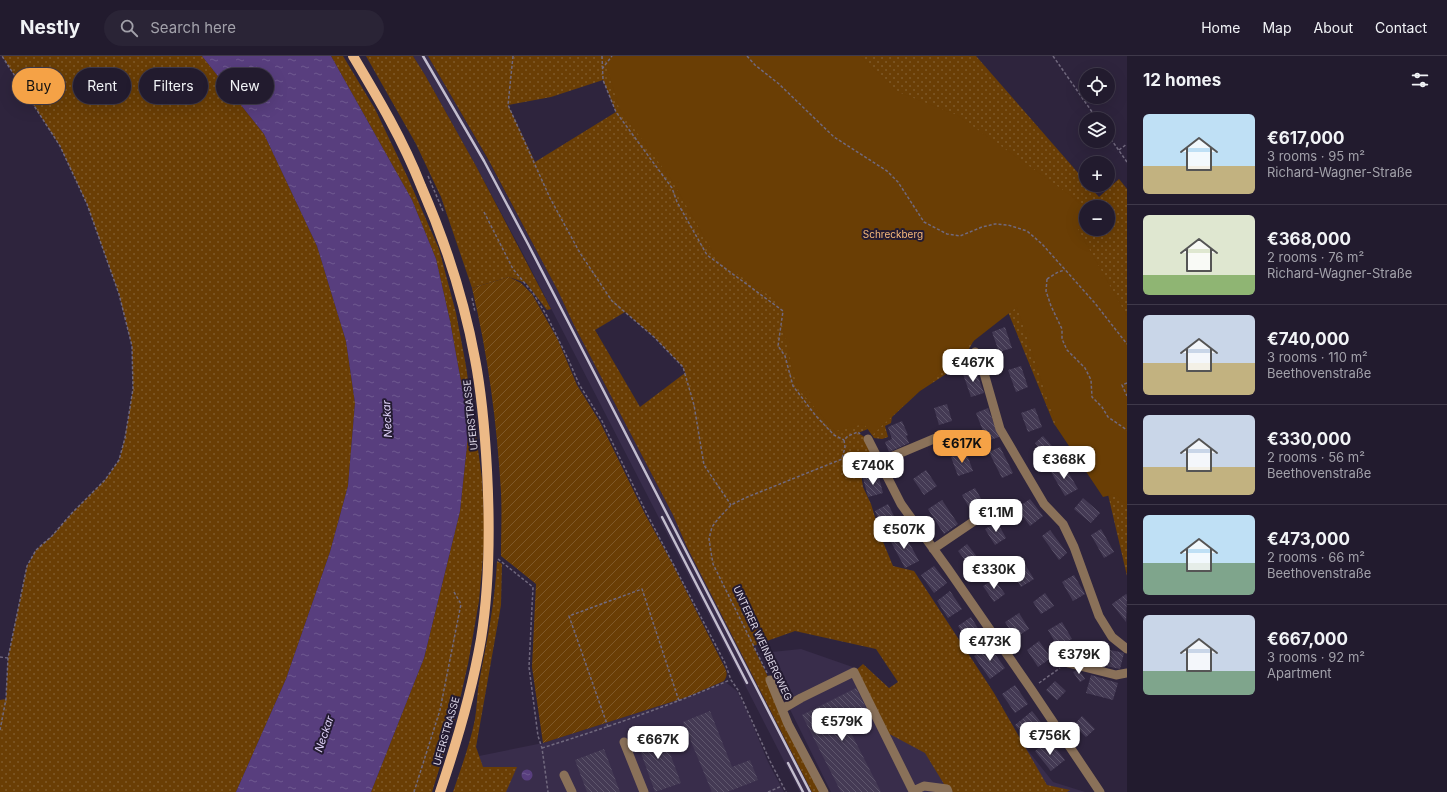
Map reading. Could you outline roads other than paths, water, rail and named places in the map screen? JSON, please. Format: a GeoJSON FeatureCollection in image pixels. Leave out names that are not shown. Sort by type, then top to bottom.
{"type":"FeatureCollection","features":[{"type":"Feature","properties":{"kind":"main road","name":"UFERSTRASSE"},"geometry":{"type":"LineString","coordinates":[[353,56],[403,146],[421,184],[444,242],[464,310],[476,359],[485,429],[490,554],[487,595],[470,689],[459,735],[440,792]]}},
{"type":"Feature","properties":{"kind":"street"},"geometry":{"type":"LineString","coordinates":[[975,352],[982,366],[1000,429],[1044,504],[1063,524],[1074,547],[1099,616],[1112,637],[1127,649]]}},
{"type":"Feature","properties":{"kind":"street"},"geometry":{"type":"LineString","coordinates":[[880,462],[936,438]]}},
{"type":"Feature","properties":{"kind":"street"},"geometry":{"type":"LineString","coordinates":[[868,439],[901,504],[1031,689],[1100,792]]}},
{"type":"Feature","properties":{"kind":"street"},"geometry":{"type":"LineString","coordinates":[[933,549],[986,512]]}},
{"type":"Feature","properties":{"kind":"street"},"geometry":{"type":"LineString","coordinates":[[1068,663],[1116,675],[1127,674]]}},
{"type":"Feature","properties":{"kind":"street"},"geometry":{"type":"LineString","coordinates":[[782,709],[854,672],[913,792],[924,786],[947,789],[948,792]]}},
{"type":"Feature","properties":{"kind":"street","name":"UNTERER WEINBERGWEG"},"geometry":{"type":"LineString","coordinates":[[770,680],[788,724],[824,792]]}},
{"type":"Feature","properties":{"kind":"street"},"geometry":{"type":"LineString","coordinates":[[624,742],[644,792]]}},
{"type":"Feature","properties":{"kind":"street"},"geometry":{"type":"LineString","coordinates":[[564,775],[572,792]]}},
{"type":"Feature","properties":{"kind":"water","name":"Neckar"},"geometry":{"type":"Polygon","coordinates":[[[202,56],[331,56],[412,200],[436,259],[450,321],[469,426],[460,511],[424,658],[371,792],[236,792],[286,679],[330,552],[348,486],[355,403],[346,341],[317,246],[264,134],[240,104],[274,104],[274,68],[216,68],[216,74],[202,56]]]}},
{"type":"Feature","properties":{"kind":"water"},"geometry":{"type":"Polygon","coordinates":[[[527,769],[531,771],[533,775],[531,779],[527,781],[523,779],[521,775],[523,771],[527,769]]]}},
{"type":"Feature","properties":{"kind":"railway"},"geometry":{"type":"LineString","coordinates":[[423,56],[484,161],[528,244],[810,792]]}},
{"type":"Feature","properties":{"kind":"railway"},"geometry":{"type":"LineString","coordinates":[[662,517],[747,683]]}},
{"type":"Feature","properties":{"kind":"railway"},"geometry":{"type":"LineString","coordinates":[[788,763],[803,792]]}},
{"type":"Feature","properties":{"kind":"park label","name":"Schreckberg"},"geometry":{"type":"Point","coordinates":[893,234]}}]}
